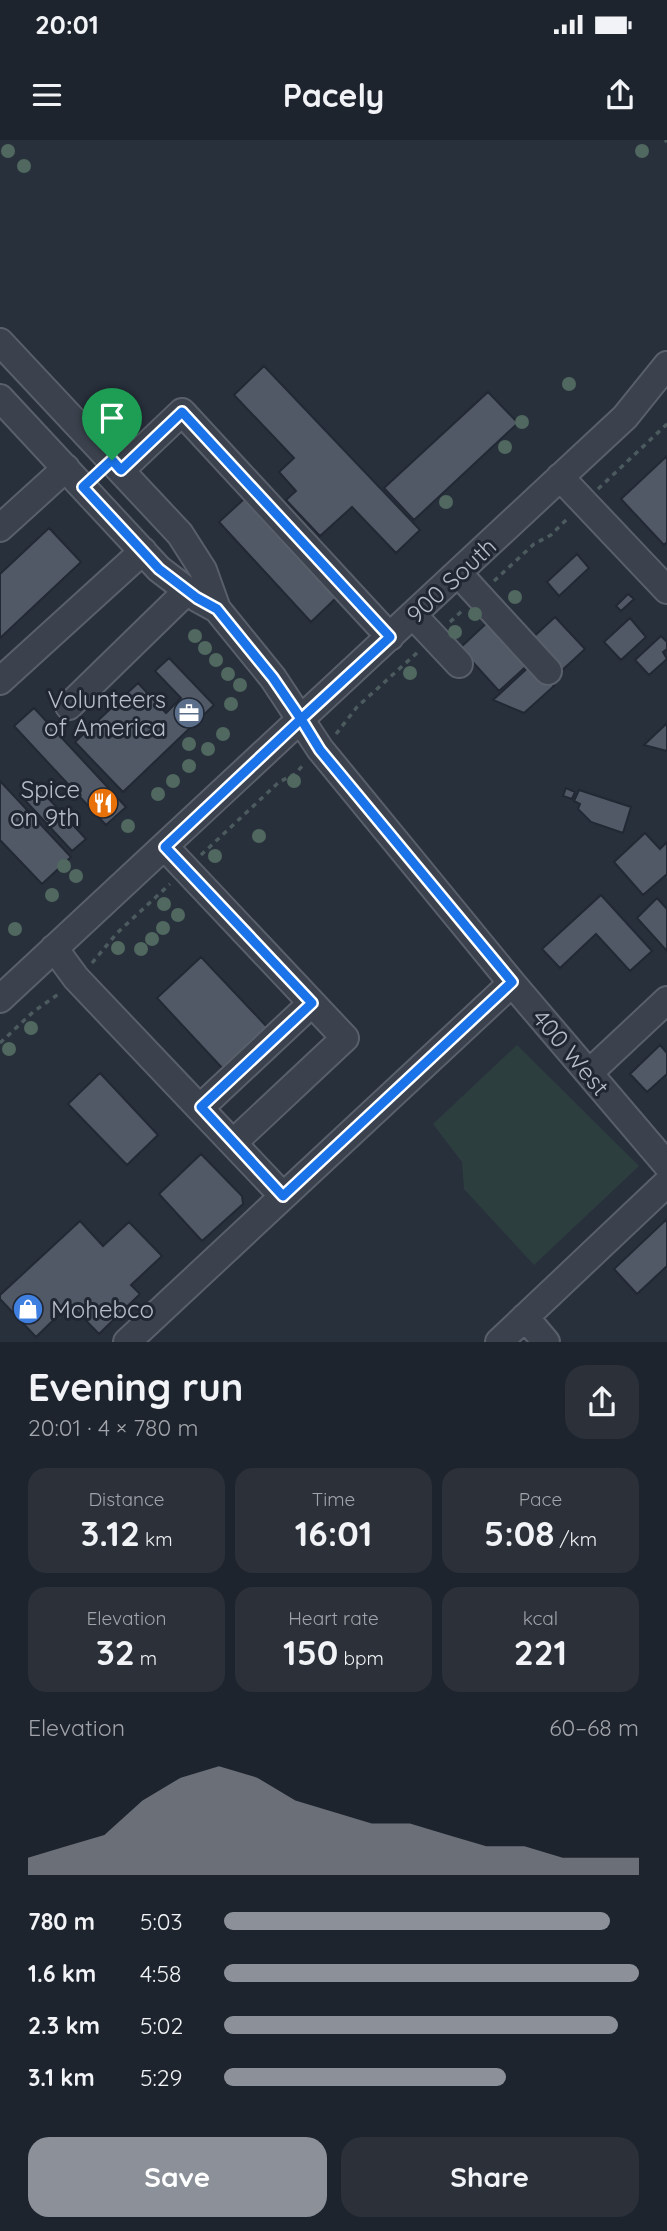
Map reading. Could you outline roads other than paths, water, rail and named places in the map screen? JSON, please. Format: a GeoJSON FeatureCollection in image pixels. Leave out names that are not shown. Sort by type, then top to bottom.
{"type":"FeatureCollection","features":[{"type":"Feature","properties":{"kind":"street","name":"400 West"},"geometry":{"type":"LineString","coordinates":[[0,342],[180,534],[203,570],[217,609],[273,678],[320,750],[667,1165]]}},
{"type":"Feature","properties":{"kind":"street","name":"900 South"},"geometry":{"type":"LineString","coordinates":[[0,999],[625,417],[667,365]]}},
{"type":"Feature","properties":{"kind":"street"},"geometry":{"type":"LineString","coordinates":[[625,417],[667,378]]}},
{"type":"Feature","properties":{"kind":"street","name":"900 South"},"geometry":{"type":"LineString","coordinates":[[625,417],[667,392]]}},
{"type":"Feature","properties":{"kind":"street","name":"400 West"},"geometry":{"type":"LineString","coordinates":[[0,398],[159,569],[187,591],[217,609]]}},
{"type":"Feature","properties":{"kind":"street"},"geometry":{"type":"LineString","coordinates":[[0,528],[74,477],[116,465],[182,412],[390,637]]}},
{"type":"Feature","properties":{"kind":"street"},"geometry":{"type":"LineString","coordinates":[[560,477],[667,590]]}},
{"type":"Feature","properties":{"kind":"street"},"geometry":{"type":"LineString","coordinates":[[0,681],[143,551]]}},
{"type":"Feature","properties":{"kind":"street"},"geometry":{"type":"LineString","coordinates":[[458,573],[548,671]]}},
{"type":"Feature","properties":{"kind":"street"},"geometry":{"type":"LineString","coordinates":[[69,706],[187,591]]}},
{"type":"Feature","properties":{"kind":"street"},"geometry":{"type":"LineString","coordinates":[[413,615],[459,664]]}},
{"type":"Feature","properties":{"kind":"street"},"geometry":{"type":"LineString","coordinates":[[165,847],[345,1038],[233,1143]]}},
{"type":"Feature","properties":{"kind":"street"},"geometry":{"type":"LineString","coordinates":[[54,948],[76,978],[283,1196]]}},
{"type":"Feature","properties":{"kind":"street"},"geometry":{"type":"LineString","coordinates":[[127,1342],[512,982]]}},
{"type":"Feature","properties":{"kind":"street"},"geometry":{"type":"LineString","coordinates":[[589,1073],[667,1000]]}},
{"type":"Feature","properties":{"kind":"street"},"geometry":{"type":"LineString","coordinates":[[201,1107],[312,1003]]}},
{"type":"Feature","properties":{"kind":"street"},"geometry":{"type":"LineString","coordinates":[[499,1342],[667,1183]]}},
{"type":"Feature","properties":{"kind":"street"},"geometry":{"type":"LineString","coordinates":[[525,1317],[546,1342]]}},
{"type":"Feature","properties":{"kind":"place","name":"Volunteers of America"},"geometry":{"type":"Point","coordinates":[189,713]}},
{"type":"Feature","properties":{"kind":"place","name":"Spice on 9th"},"geometry":{"type":"Point","coordinates":[103,803]}},
{"type":"Feature","properties":{"kind":"place","name":"Mohebco"},"geometry":{"type":"Point","coordinates":[28,1309]}}]}
